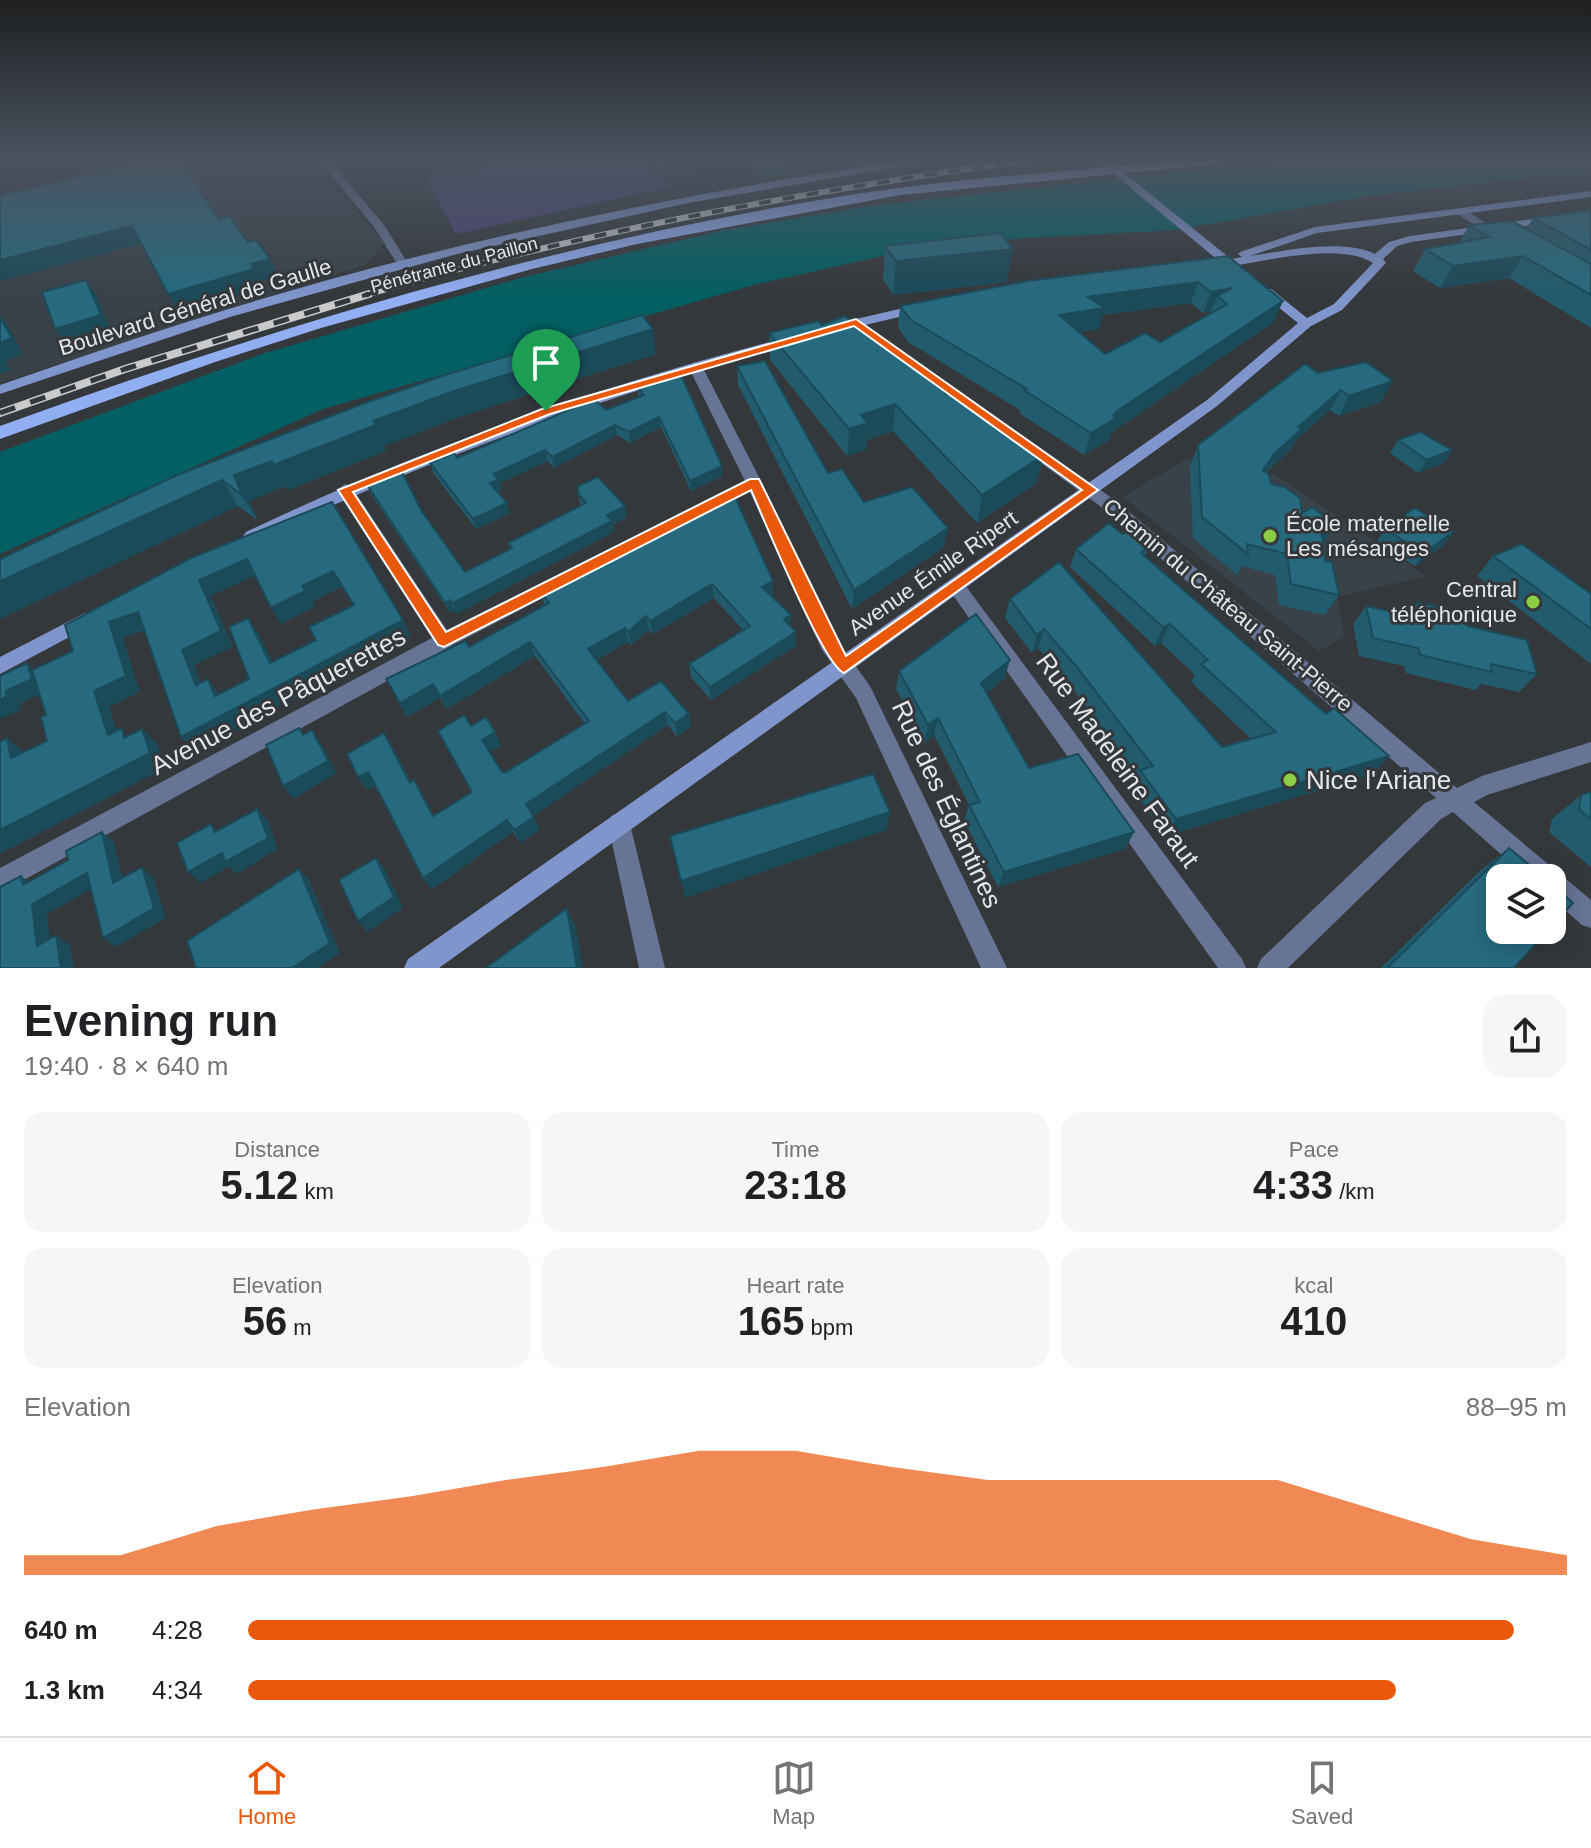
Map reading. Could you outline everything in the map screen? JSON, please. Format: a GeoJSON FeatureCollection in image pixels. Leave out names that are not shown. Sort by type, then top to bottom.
{"type":"FeatureCollection","features":[{"type":"Feature","properties":{"kind":"main road","name":"Pénétrante du Paillon"},"geometry":{"type":"LineString","coordinates":[[0,423],[243,336],[444,278],[572,246],[778,205]]}},
{"type":"Feature","properties":{"kind":"main road","name":"Pénétrante du Paillon"},"geometry":{"type":"LineString","coordinates":[[0,433],[246,344],[449,285],[683,229],[818,205]]}},
{"type":"Feature","properties":{"kind":"street"},"geometry":{"type":"LineString","coordinates":[[362,205],[380,227],[403,265]]}},
{"type":"Feature","properties":{"kind":"street","name":"Boulevard Général de Gaulle"},"geometry":{"type":"LineString","coordinates":[[0,390],[176,331],[403,265],[656,205]]}},
{"type":"Feature","properties":{"kind":"street"},"geometry":{"type":"LineString","coordinates":[[1157,205],[1245,275]]}},
{"type":"Feature","properties":{"kind":"street"},"geometry":{"type":"LineString","coordinates":[[1228,263],[1244,254],[1315,230],[1505,205]]}},
{"type":"Feature","properties":{"kind":"street"},"geometry":{"type":"LineString","coordinates":[[1460,211],[1513,244]]}},
{"type":"Feature","properties":{"kind":"street"},"geometry":{"type":"LineString","coordinates":[[1198,267],[1347,251],[1370,253],[1376,259],[1393,244],[1410,239],[1591,214]]}},
{"type":"Feature","properties":{"kind":"street","name":"Avenue Émile Ripert"},"geometry":{"type":"LineString","coordinates":[[417,968],[1212,403],[1306,323],[1338,307],[1380,263],[1376,259]]}},
{"type":"Feature","properties":{"kind":"street"},"geometry":{"type":"LineString","coordinates":[[1258,285],[1306,323]]}},
{"type":"Feature","properties":{"kind":"street"},"geometry":{"type":"LineString","coordinates":[[232,546],[345,490],[491,430],[695,366],[856,322],[935,306]]}},
{"type":"Feature","properties":{"kind":"street"},"geometry":{"type":"LineString","coordinates":[[856,322],[871,336]]}},
{"type":"Feature","properties":{"kind":"street","name":"Chemin du Château Saint-Pierre"},"geometry":{"type":"LineString","coordinates":[[909,362],[966,408],[1091,490],[1530,864]]}},
{"type":"Feature","properties":{"kind":"street","name":"Rue des Églantines"},"geometry":{"type":"LineString","coordinates":[[695,366],[829,644],[863,692],[994,968]]}},
{"type":"Feature","properties":{"kind":"street"},"geometry":{"type":"LineString","coordinates":[[684,519],[754,483]]}},
{"type":"Feature","properties":{"kind":"street"},"geometry":{"type":"LineString","coordinates":[[345,490],[444,641]]}},
{"type":"Feature","properties":{"kind":"street","name":"Avenue des Pâquerettes"},"geometry":{"type":"LineString","coordinates":[[0,881],[444,641],[641,540]]}},
{"type":"Feature","properties":{"kind":"street","name":"Rue Madeleine Faraut"},"geometry":{"type":"LineString","coordinates":[[956,586],[1233,968]]}},
{"type":"Feature","properties":{"kind":"street"},"geometry":{"type":"LineString","coordinates":[[0,666],[100,613]]}},
{"type":"Feature","properties":{"kind":"street"},"geometry":{"type":"LineString","coordinates":[[1270,968],[1433,811],[1482,786],[1591,752]]}},
{"type":"Feature","properties":{"kind":"street"},"geometry":{"type":"LineString","coordinates":[[619,824],[652,968]]}},
{"type":"Feature","properties":{"kind":"street"},"geometry":{"type":"LineString","coordinates":[[1566,895],[1591,916]]}},
{"type":"Feature","properties":{"kind":"shaded area"},"geometry":{"type":"Polygon","coordinates":[[[0,205],[350,205],[385,242],[365,265],[0,383],[0,205]]]}},
{"type":"Feature","properties":{"kind":"shaded area"},"geometry":{"type":"Polygon","coordinates":[[[441,205],[587,205],[456,234],[441,205]]]}},
{"type":"Feature","properties":{"kind":"shaded area","name":"École maternelle Les mésanges"},"geometry":{"type":"Polygon","coordinates":[[[1188,458],[1253,486],[1274,474],[1426,576],[1337,597],[1344,637],[1319,651],[1123,497],[1188,458]]]}},
{"type":"Feature","properties":{"kind":"water"},"geometry":{"type":"Polygon","coordinates":[[[1316,205],[1176,230],[941,243],[757,284],[323,409],[0,554],[0,452],[262,354],[520,278],[721,231],[870,206],[1316,205]]]}},
{"type":"Feature","properties":{"kind":"building"},"geometry":{"type":"Polygon","coordinates":[[[0,205],[210,205],[219,219],[230,216],[248,242],[256,240],[270,259],[251,264],[254,269],[168,294],[132,226],[0,260],[0,205]]]}},
{"type":"Feature","properties":{"kind":"building"},"geometry":{"type":"Polygon","coordinates":[[[1591,210],[1591,250],[1533,218],[1591,210]]]}},
{"type":"Feature","properties":{"kind":"building"},"geometry":{"type":"Polygon","coordinates":[[[1512,221],[1591,264],[1591,295],[1523,256],[1453,266],[1425,249],[1489,237],[1469,225],[1512,221]]]}},
{"type":"Feature","properties":{"kind":"building"},"geometry":{"type":"Polygon","coordinates":[[[1000,233],[1013,249],[896,261],[885,246],[1000,233]]]}},
{"type":"Feature","properties":{"kind":"building"},"geometry":{"type":"Polygon","coordinates":[[[1228,256],[1283,301],[1117,411],[1113,416],[1116,418],[1091,433],[1024,390],[1027,389],[911,320],[900,306],[1027,281],[1228,256]],[[1198,282],[1088,297],[1105,308],[1059,315],[1105,354],[1145,333],[1160,342],[1227,304],[1217,296],[1232,288],[1211,292],[1198,282]]]}},
{"type":"Feature","properties":{"kind":"building"},"geometry":{"type":"Polygon","coordinates":[[[86,280],[101,315],[55,329],[42,292],[86,280]]]}},
{"type":"Feature","properties":{"kind":"building"},"geometry":{"type":"Polygon","coordinates":[[[642,315],[653,329],[454,391],[373,421],[376,425],[273,465],[272,461],[234,475],[242,495],[222,480],[0,581],[0,559],[175,476],[442,376],[642,315]]]}},
{"type":"Feature","properties":{"kind":"building"},"geometry":{"type":"Polygon","coordinates":[[[845,316],[946,386],[943,390],[946,394],[957,394],[1044,455],[982,495],[895,404],[861,415],[868,423],[849,429],[769,333],[818,321],[822,325],[845,316]]]}},
{"type":"Feature","properties":{"kind":"building"},"geometry":{"type":"Polygon","coordinates":[[[0,317],[12,338],[0,343],[0,317]]]}},
{"type":"Feature","properties":{"kind":"building"},"geometry":{"type":"Polygon","coordinates":[[[765,361],[828,473],[842,469],[864,502],[912,487],[948,528],[854,590],[737,366],[765,361]]]}},
{"type":"Feature","properties":{"kind":"building"},"geometry":{"type":"Polygon","coordinates":[[[1366,362],[1393,381],[1349,396],[1341,390],[1298,427],[1302,429],[1275,453],[1263,470],[1269,475],[1271,484],[1285,487],[1300,498],[1302,513],[1312,507],[1335,524],[1321,529],[1325,561],[1332,562],[1339,595],[1291,584],[1287,554],[1247,544],[1248,554],[1202,517],[1198,445],[1305,364],[1318,373],[1366,362]]]}},
{"type":"Feature","properties":{"kind":"building"},"geometry":{"type":"Polygon","coordinates":[[[681,375],[722,466],[690,481],[659,417],[629,432],[615,425],[552,457],[545,450],[494,474],[498,480],[490,483],[507,503],[473,519],[430,463],[454,453],[457,458],[594,399],[606,410],[644,395],[638,388],[681,375]]]}},
{"type":"Feature","properties":{"kind":"building"},"geometry":{"type":"Polygon","coordinates":[[[1420,432],[1452,450],[1427,460],[1398,440],[1420,432]]]}},
{"type":"Feature","properties":{"kind":"building"},"geometry":{"type":"Polygon","coordinates":[[[400,468],[421,510],[465,572],[512,548],[508,543],[586,503],[578,494],[578,486],[598,477],[625,506],[607,515],[612,521],[453,603],[450,600],[445,603],[366,483],[400,468]]]}},
{"type":"Feature","properties":{"kind":"building"},"geometry":{"type":"Polygon","coordinates":[[[722,495],[735,497],[773,581],[762,587],[791,615],[784,619],[796,632],[710,687],[689,664],[750,626],[712,584],[650,621],[646,616],[628,632],[625,628],[588,649],[628,701],[661,681],[689,714],[675,723],[665,712],[526,804],[534,817],[514,830],[507,820],[423,878],[370,775],[368,772],[358,777],[347,754],[384,733],[410,783],[414,780],[433,816],[472,792],[438,731],[464,715],[471,726],[486,717],[495,732],[482,740],[502,772],[589,721],[530,642],[440,696],[433,684],[400,703],[386,679],[465,641],[469,647],[549,603],[541,593],[722,495]]]}},
{"type":"Feature","properties":{"kind":"building"},"geometry":{"type":"Polygon","coordinates":[[[332,502],[403,620],[181,737],[138,612],[109,622],[126,676],[94,691],[108,735],[122,728],[124,738],[142,729],[150,753],[0,830],[0,742],[7,738],[11,758],[47,741],[41,717],[46,715],[32,670],[73,651],[65,625],[191,558],[332,502]],[[247,559],[199,580],[221,631],[182,650],[196,685],[208,679],[215,696],[249,679],[229,627],[248,618],[270,663],[316,640],[309,627],[354,605],[333,571],[302,586],[305,591],[271,608],[247,559]]]}},
{"type":"Feature","properties":{"kind":"building"},"geometry":{"type":"Polygon","coordinates":[[[1415,508],[1453,532],[1424,553],[1385,529],[1415,508]]]}},
{"type":"Feature","properties":{"kind":"building"},"geometry":{"type":"Polygon","coordinates":[[[1109,523],[1122,534],[1130,532],[1148,547],[1141,553],[1326,714],[1334,708],[1389,756],[1176,819],[1140,770],[1153,766],[1076,666],[1044,629],[1037,635],[1010,599],[1059,562],[1222,747],[1276,732],[1201,664],[1208,660],[1170,624],[1163,627],[1076,549],[1109,523]]]}},
{"type":"Feature","properties":{"kind":"building"},"geometry":{"type":"Polygon","coordinates":[[[1522,544],[1591,594],[1591,629],[1493,556],[1522,544]]]}},
{"type":"Feature","properties":{"kind":"building"},"geometry":{"type":"Polygon","coordinates":[[[1417,602],[1463,612],[1467,626],[1527,640],[1537,674],[1491,664],[1492,672],[1420,655],[1418,648],[1373,638],[1366,606],[1420,618],[1417,602]]]}},
{"type":"Feature","properties":{"kind":"building"},"geometry":{"type":"Polygon","coordinates":[[[976,614],[1010,660],[981,683],[1029,768],[1078,754],[1134,832],[1004,872],[969,805],[980,802],[938,718],[928,725],[899,671],[976,614]]]}},
{"type":"Feature","properties":{"kind":"building"},"geometry":{"type":"Polygon","coordinates":[[[27,663],[32,679],[6,691],[6,697],[0,700],[0,676],[27,663]]]}},
{"type":"Feature","properties":{"kind":"building"},"geometry":{"type":"Polygon","coordinates":[[[299,728],[303,735],[312,730],[328,761],[283,786],[266,745],[299,728]]]}},
{"type":"Feature","properties":{"kind":"building"},"geometry":{"type":"Polygon","coordinates":[[[873,774],[890,812],[681,881],[670,836],[873,774]]]}},
{"type":"Feature","properties":{"kind":"building"},"geometry":{"type":"Polygon","coordinates":[[[1591,792],[1591,819],[1579,809],[1581,795],[1591,792]]]}},
{"type":"Feature","properties":{"kind":"building"},"geometry":{"type":"Polygon","coordinates":[[[257,809],[268,838],[225,862],[222,853],[188,872],[177,843],[211,824],[215,832],[257,809]]]}},
{"type":"Feature","properties":{"kind":"building"},"geometry":{"type":"Polygon","coordinates":[[[102,832],[113,883],[142,867],[154,908],[103,938],[87,873],[32,904],[37,946],[56,935],[61,968],[0,968],[0,887],[21,876],[23,885],[68,860],[66,851],[102,832]]]}},
{"type":"Feature","properties":{"kind":"building"},"geometry":{"type":"Polygon","coordinates":[[[1509,848],[1528,864],[1493,864],[1509,848]]]}},
{"type":"Feature","properties":{"kind":"building"},"geometry":{"type":"Polygon","coordinates":[[[376,858],[394,897],[358,921],[339,880],[376,858]]]}},
{"type":"Feature","properties":{"kind":"building"},"geometry":{"type":"Polygon","coordinates":[[[299,869],[330,943],[292,968],[196,968],[187,941],[299,869]]]}},
{"type":"Feature","properties":{"kind":"building"},"geometry":{"type":"Polygon","coordinates":[[[1486,871],[1486,944],[1535,944],[1514,968],[1387,968],[1486,871]]]}},
{"type":"Feature","properties":{"kind":"building"},"geometry":{"type":"Polygon","coordinates":[[[1566,897],[1573,903],[1566,911],[1566,897]]]}},
{"type":"Feature","properties":{"kind":"building"},"geometry":{"type":"Polygon","coordinates":[[[567,908],[577,968],[486,968],[567,908]]]}},
{"type":"Feature","properties":{"kind":"railway"},"geometry":{"type":"LineString","coordinates":[[368,294],[527,252],[749,205]]}},
{"type":"Feature","properties":{"kind":"railway"},"geometry":{"type":"LineString","coordinates":[[0,413],[125,369],[368,294]]}},
{"type":"Feature","properties":{"kind":"railway"},"geometry":{"type":"LineString","coordinates":[[362,296],[368,294]]}},
{"type":"Feature","properties":{"kind":"place","name":"École maternelle Les mésanges"},"geometry":{"type":"Point","coordinates":[1270,536]}},
{"type":"Feature","properties":{"kind":"place","name":"Central téléphonique"},"geometry":{"type":"Point","coordinates":[1533,602]}},
{"type":"Feature","properties":{"kind":"place","name":"Nice l'Ariane"},"geometry":{"type":"Point","coordinates":[1290,780]}},
{"type":"Feature","properties":{"kind":"route"},"geometry":{"type":"LineString","coordinates":[[856,322],[871,336],[1091,490],[844,666],[829,644],[754,483],[444,641],[345,490],[491,430],[546,411],[856,322]]}}]}
